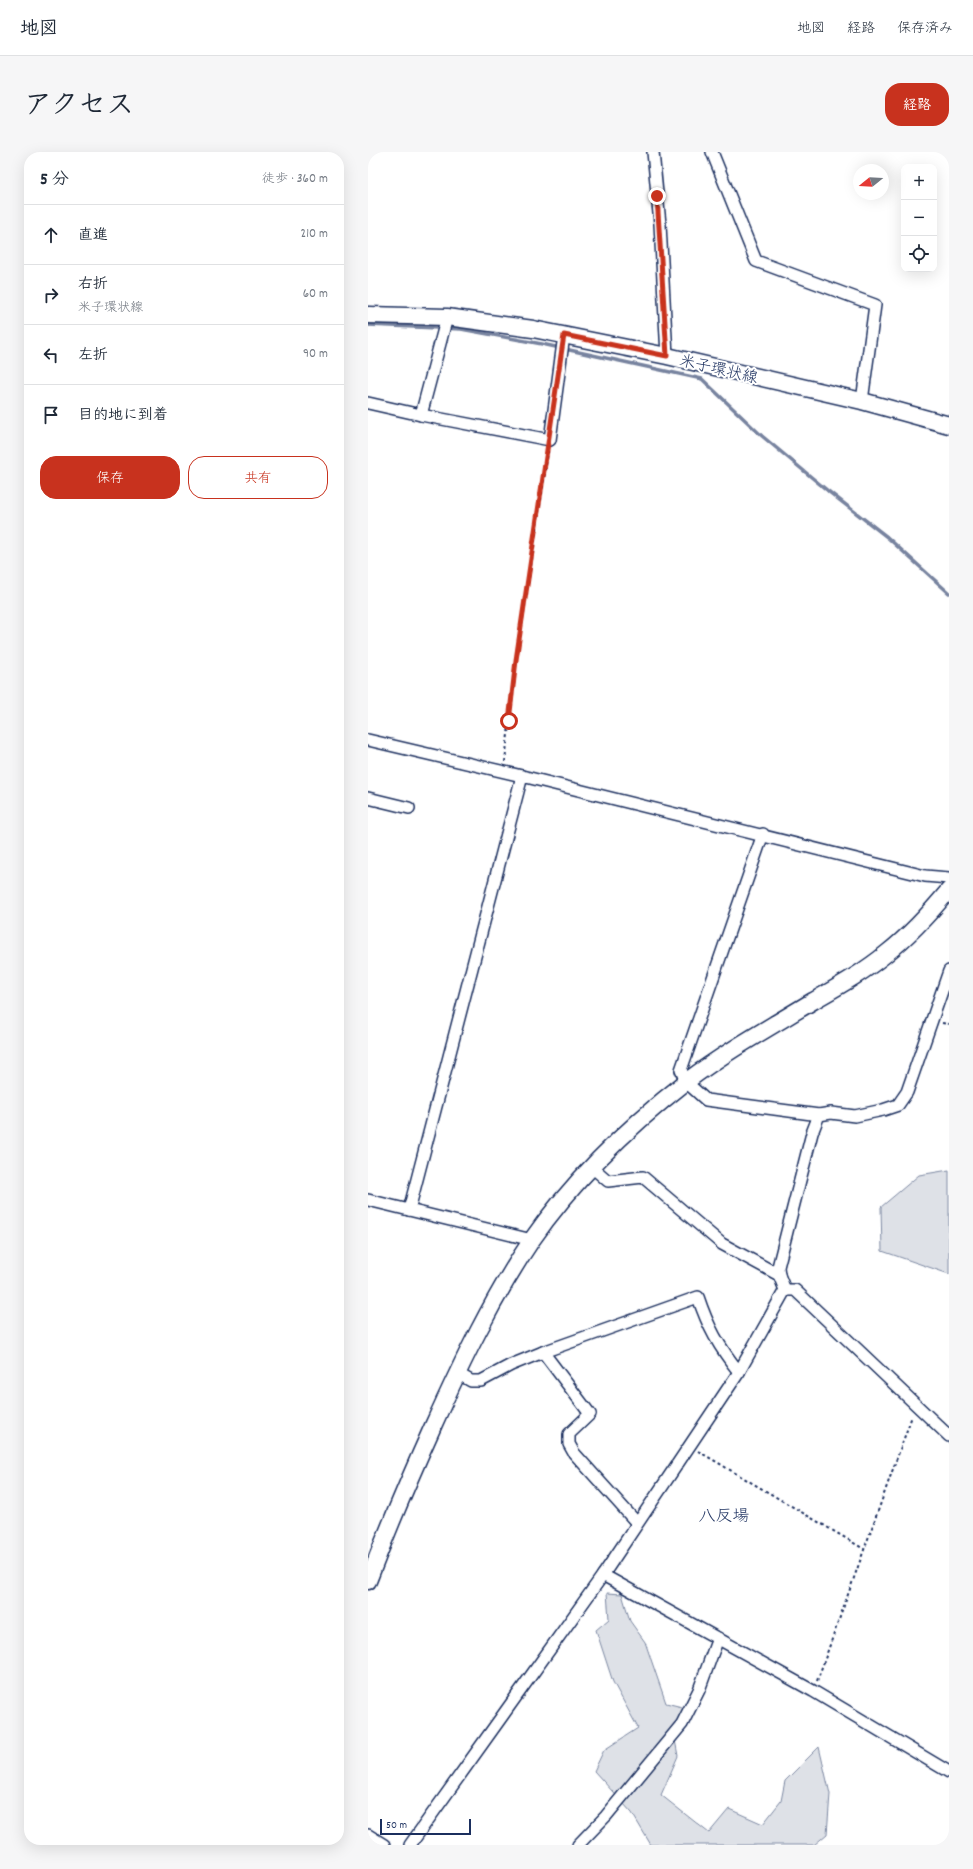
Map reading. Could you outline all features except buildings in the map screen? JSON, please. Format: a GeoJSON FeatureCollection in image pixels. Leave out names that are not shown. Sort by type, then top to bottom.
{"type":"FeatureCollection","features":[{"type":"Feature","properties":{"kind":"street"},"geometry":{"type":"LineString","coordinates":[[653,152],[660,224],[667,356]]}},
{"type":"Feature","properties":{"kind":"street"},"geometry":{"type":"LineString","coordinates":[[712,152],[756,261],[875,305],[862,401]]}},
{"type":"Feature","properties":{"kind":"street","name":"米子環状線"},"geometry":{"type":"LineString","coordinates":[[368,315],[447,317],[564,335],[667,356],[862,401],[949,425]]}},
{"type":"Feature","properties":{"kind":"street"},"geometry":{"type":"LineString","coordinates":[[421,415],[447,317]]}},
{"type":"Feature","properties":{"kind":"street"},"geometry":{"type":"LineString","coordinates":[[368,403],[421,415],[550,440],[564,335]]}},
{"type":"Feature","properties":{"kind":"street"},"geometry":{"type":"LineString","coordinates":[[368,740],[763,834],[925,876],[949,878]]}},
{"type":"Feature","properties":{"kind":"street"},"geometry":{"type":"LineString","coordinates":[[409,1210],[522,776]]}},
{"type":"Feature","properties":{"kind":"street"},"geometry":{"type":"LineString","coordinates":[[368,798],[409,808]]}},
{"type":"Feature","properties":{"kind":"street"},"geometry":{"type":"LineString","coordinates":[[763,834],[681,1070],[686,1082],[706,1100],[819,1115],[831,1113],[855,1116],[883,1110],[898,1104],[907,1092],[949,970]]}},
{"type":"Feature","properties":{"kind":"street"},"geometry":{"type":"LineString","coordinates":[[368,1581],[392,1519],[457,1373],[494,1301],[532,1240],[592,1167],[638,1121],[686,1082],[720,1057],[850,980],[888,953],[924,920],[949,890]]}},
{"type":"Feature","properties":{"kind":"street"},"geometry":{"type":"LineString","coordinates":[[785,1290],[779,1275],[778,1267],[812,1133],[819,1115]]}},
{"type":"Feature","properties":{"kind":"street"},"geometry":{"type":"LineString","coordinates":[[592,1167],[608,1181],[643,1177],[722,1244],[779,1275]]}},
{"type":"Feature","properties":{"kind":"street"},"geometry":{"type":"LineString","coordinates":[[368,1200],[532,1240]]}},
{"type":"Feature","properties":{"kind":"street"},"geometry":{"type":"LineString","coordinates":[[410,1845],[603,1575],[739,1372],[785,1290]]}},
{"type":"Feature","properties":{"kind":"street"},"geometry":{"type":"LineString","coordinates":[[785,1290],[795,1290],[917,1404],[949,1436]]}},
{"type":"Feature","properties":{"kind":"street"},"geometry":{"type":"LineString","coordinates":[[457,1373],[472,1381],[481,1381],[511,1365],[544,1352],[698,1297],[707,1324],[726,1355],[739,1372]]}},
{"type":"Feature","properties":{"kind":"street"},"geometry":{"type":"LineString","coordinates":[[544,1352],[590,1414],[570,1434],[569,1444],[574,1453],[637,1523]]}},
{"type":"Feature","properties":{"kind":"street"},"geometry":{"type":"LineString","coordinates":[[603,1575],[813,1691],[949,1772]]}},
{"type":"Feature","properties":{"kind":"street"},"geometry":{"type":"LineString","coordinates":[[578,1845],[606,1816],[682,1724],[699,1690],[718,1638]]}},
{"type":"Feature","properties":{"kind":"street"},"geometry":{"type":"LineString","coordinates":[[368,1835],[384,1845]]}},
{"type":"Feature","properties":{"kind":"path"},"geometry":{"type":"LineString","coordinates":[[504,772],[516,660],[550,440]]}},
{"type":"Feature","properties":{"kind":"path"},"geometry":{"type":"LineString","coordinates":[[813,1691],[917,1404]]}},
{"type":"Feature","properties":{"kind":"path"},"geometry":{"type":"LineString","coordinates":[[689,1446],[864,1549]]}},
{"type":"Feature","properties":{"kind":"shaded area"},"geometry":{"type":"Polygon","coordinates":[[[949,1170],[949,1274],[882,1251],[881,1207],[919,1175],[949,1170]]]}},
{"type":"Feature","properties":{"kind":"shaded area"},"geometry":{"type":"Polygon","coordinates":[[[607,1593],[622,1594],[630,1621],[645,1642],[666,1703],[686,1708],[673,1729],[678,1756],[661,1795],[709,1833],[729,1809],[763,1824],[781,1801],[785,1781],[819,1747],[830,1794],[827,1834],[814,1845],[651,1845],[632,1813],[594,1771],[604,1750],[638,1728],[613,1682],[596,1630],[609,1619],[607,1593]]]}},
{"type":"Feature","properties":{"kind":"waterway"},"geometry":{"type":"LineString","coordinates":[[368,325],[461,329],[542,344],[702,379],[762,436],[828,491],[887,537],[949,593]]}},
{"type":"Feature","properties":{"kind":"district","name":"八反場"},"geometry":{"type":"Point","coordinates":[724,1515]}},
{"type":"Feature","properties":{"kind":"route"},"geometry":{"type":"LineString","coordinates":[[509,721],[516,660],[550,440],[564,335],[667,356],[660,224],[657,196]]}}]}
